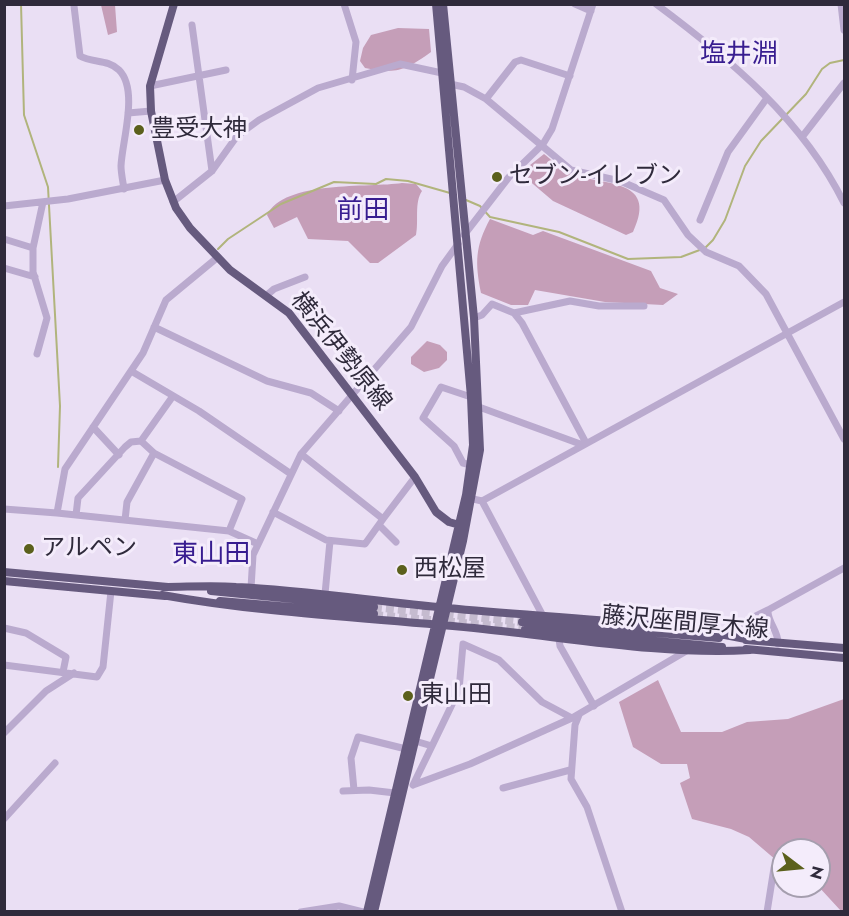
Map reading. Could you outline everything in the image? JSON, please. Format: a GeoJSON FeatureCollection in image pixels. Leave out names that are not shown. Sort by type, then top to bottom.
{"type":"FeatureCollection","features":[{"type":"Feature","properties":{"kind":"main road","name":"横浜伊勢原線"},"geometry":{"type":"LineString","coordinates":[[174,4],[154,64],[150,86],[151,111],[165,180],[173,202],[190,228],[243,282],[267,295],[297,321],[352,397],[415,477],[441,518],[462,526]]}},
{"type":"Feature","properties":{"kind":"main road"},"geometry":{"type":"LineString","coordinates":[[374,912],[415,741],[442,608],[462,526],[471,465],[473,429],[471,397],[436,4]]}},
{"type":"Feature","properties":{"kind":"main road"},"geometry":{"type":"LineString","coordinates":[[443,4],[474,318],[479,407],[480,450],[477,500],[462,526]]}},
{"type":"Feature","properties":{"kind":"main road"},"geometry":{"type":"LineString","coordinates":[[4,572],[162,591],[375,611]]}},
{"type":"Feature","properties":{"kind":"main road"},"geometry":{"type":"LineString","coordinates":[[4,581],[111,591],[251,588],[326,594],[442,608],[710,632],[751,645]]}},
{"type":"Feature","properties":{"kind":"main road"},"geometry":{"type":"LineString","coordinates":[[162,591],[234,608],[439,625],[559,639],[688,650],[751,645]]}},
{"type":"Feature","properties":{"kind":"main road"},"geometry":{"type":"LineString","coordinates":[[365,912],[439,625]]}},
{"type":"Feature","properties":{"kind":"main road","name":"藤沢座間厚木線"},"geometry":{"type":"LineString","coordinates":[[521,625],[751,645],[844,658]]}},
{"type":"Feature","properties":{"kind":"main road","name":"藤沢座間厚木線"},"geometry":{"type":"LineString","coordinates":[[751,645],[778,644],[844,648]]}},
{"type":"Feature","properties":{"kind":"street"},"geometry":{"type":"LineString","coordinates":[[344,4],[356,42],[352,80]]}},
{"type":"Feature","properties":{"kind":"street"},"geometry":{"type":"LineString","coordinates":[[251,588],[251,564],[258,544],[301,454],[411,327],[442,266],[464,234],[509,177],[543,144],[558,114],[592,8],[575,4]]}},
{"type":"Feature","properties":{"kind":"street"},"geometry":{"type":"LineString","coordinates":[[656,4],[705,41],[757,86],[818,154],[844,203]]}},
{"type":"Feature","properties":{"kind":"street"},"geometry":{"type":"LineString","coordinates":[[841,4],[844,30]]}},
{"type":"Feature","properties":{"kind":"street"},"geometry":{"type":"LineString","coordinates":[[74,6],[80,56],[104,61],[119,70],[126,86],[128,113],[121,168],[124,189]]}},
{"type":"Feature","properties":{"kind":"street"},"geometry":{"type":"LineString","coordinates":[[192,25],[212,171]]}},
{"type":"Feature","properties":{"kind":"street"},"geometry":{"type":"LineString","coordinates":[[486,99],[515,62],[521,60],[570,76]]}},
{"type":"Feature","properties":{"kind":"street"},"geometry":{"type":"LineString","coordinates":[[173,202],[212,171],[225,157],[237,136],[259,120],[318,88],[352,80],[400,64],[442,73]]}},
{"type":"Feature","properties":{"kind":"street"},"geometry":{"type":"LineString","coordinates":[[150,86],[198,74],[226,70]]}},
{"type":"Feature","properties":{"kind":"street"},"geometry":{"type":"LineString","coordinates":[[802,137],[844,83]]}},
{"type":"Feature","properties":{"kind":"street"},"geometry":{"type":"LineString","coordinates":[[450,84],[464,87],[486,99],[543,144],[571,170],[620,181],[664,200],[688,235],[706,252],[739,266],[761,288],[844,439]]}},
{"type":"Feature","properties":{"kind":"street"},"geometry":{"type":"LineString","coordinates":[[700,220],[728,152],[767,98]]}},
{"type":"Feature","properties":{"kind":"street"},"geometry":{"type":"LineString","coordinates":[[128,113],[151,111]]}},
{"type":"Feature","properties":{"kind":"street"},"geometry":{"type":"LineString","coordinates":[[4,206],[47,202],[165,180]]}},
{"type":"Feature","properties":{"kind":"street"},"geometry":{"type":"LineString","coordinates":[[37,354],[47,318],[35,278],[33,248],[47,202]]}},
{"type":"Feature","properties":{"kind":"street"},"geometry":{"type":"LineString","coordinates":[[4,239],[33,248]]}},
{"type":"Feature","properties":{"kind":"street"},"geometry":{"type":"LineString","coordinates":[[57,513],[60,507],[62,474],[131,371],[169,297],[218,257]]}},
{"type":"Feature","properties":{"kind":"street"},"geometry":{"type":"LineString","coordinates":[[4,268],[35,278]]}},
{"type":"Feature","properties":{"kind":"street"},"geometry":{"type":"LineString","coordinates":[[267,295],[274,289],[305,277]]}},
{"type":"Feature","properties":{"kind":"street"},"geometry":{"type":"LineString","coordinates":[[514,313],[570,301],[599,306],[644,306]]}},
{"type":"Feature","properties":{"kind":"street"},"geometry":{"type":"LineString","coordinates":[[543,616],[477,500],[585,444],[844,302]]}},
{"type":"Feature","properties":{"kind":"street"},"geometry":{"type":"LineString","coordinates":[[474,318],[482,315],[492,304],[514,313],[522,323],[585,444]]}},
{"type":"Feature","properties":{"kind":"street"},"geometry":{"type":"LineString","coordinates":[[154,327],[267,381],[311,393],[339,411]]}},
{"type":"Feature","properties":{"kind":"street"},"geometry":{"type":"LineString","coordinates":[[131,371],[291,474]]}},
{"type":"Feature","properties":{"kind":"street"},"geometry":{"type":"LineString","coordinates":[[471,397],[441,387],[423,418],[454,447],[463,463],[471,465]]}},
{"type":"Feature","properties":{"kind":"street"},"geometry":{"type":"LineString","coordinates":[[141,441],[173,396]]}},
{"type":"Feature","properties":{"kind":"street"},"geometry":{"type":"LineString","coordinates":[[479,407],[585,444]]}},
{"type":"Feature","properties":{"kind":"street"},"geometry":{"type":"LineString","coordinates":[[93,428],[119,455]]}},
{"type":"Feature","properties":{"kind":"street"},"geometry":{"type":"LineString","coordinates":[[76,515],[78,498],[131,442],[141,441],[154,453],[242,500],[229,531]]}},
{"type":"Feature","properties":{"kind":"street"},"geometry":{"type":"LineString","coordinates":[[125,520],[127,502],[154,453]]}},
{"type":"Feature","properties":{"kind":"street"},"geometry":{"type":"LineString","coordinates":[[301,454],[381,522],[396,542]]}},
{"type":"Feature","properties":{"kind":"street"},"geometry":{"type":"LineString","coordinates":[[273,512],[330,541],[365,544],[415,477]]}},
{"type":"Feature","properties":{"kind":"street"},"geometry":{"type":"LineString","coordinates":[[4,508],[229,531],[258,544]]}},
{"type":"Feature","properties":{"kind":"street"},"geometry":{"type":"LineString","coordinates":[[326,594],[330,541]]}},
{"type":"Feature","properties":{"kind":"street"},"geometry":{"type":"LineString","coordinates":[[742,623],[844,568]]}},
{"type":"Feature","properties":{"kind":"street"},"geometry":{"type":"LineString","coordinates":[[4,665],[97,677],[103,667],[111,591]]}},
{"type":"Feature","properties":{"kind":"street"},"geometry":{"type":"LineString","coordinates":[[768,610],[768,618],[778,637],[778,644]]}},
{"type":"Feature","properties":{"kind":"street"},"geometry":{"type":"LineString","coordinates":[[4,627],[26,633],[66,657],[63,672]]}},
{"type":"Feature","properties":{"kind":"street"},"geometry":{"type":"LineString","coordinates":[[559,639],[560,646],[594,706]]}},
{"type":"Feature","properties":{"kind":"street"},"geometry":{"type":"LineString","coordinates":[[576,716],[542,702],[499,660],[463,645],[459,690],[413,785],[487,757],[576,716],[688,650]]}},
{"type":"Feature","properties":{"kind":"street"},"geometry":{"type":"LineString","coordinates":[[4,733],[46,691],[74,673]]}},
{"type":"Feature","properties":{"kind":"street"},"geometry":{"type":"LineString","coordinates":[[576,716],[571,779],[587,807],[622,912]]}},
{"type":"Feature","properties":{"kind":"street"},"geometry":{"type":"LineString","coordinates":[[354,790],[351,758],[358,737],[406,749]]}},
{"type":"Feature","properties":{"kind":"street"},"geometry":{"type":"LineString","coordinates":[[415,741],[432,746]]}},
{"type":"Feature","properties":{"kind":"street"},"geometry":{"type":"LineString","coordinates":[[4,819],[55,763]]}},
{"type":"Feature","properties":{"kind":"street"},"geometry":{"type":"LineString","coordinates":[[503,788],[570,770]]}},
{"type":"Feature","properties":{"kind":"street"},"geometry":{"type":"LineString","coordinates":[[343,791],[395,793]]}},
{"type":"Feature","properties":{"kind":"street"},"geometry":{"type":"LineString","coordinates":[[767,912],[771,887]]}},
{"type":"Feature","properties":{"kind":"street"},"geometry":{"type":"LineString","coordinates":[[304,911],[339,906],[365,912]]}},
{"type":"Feature","properties":{"kind":"shaded area"},"geometry":{"type":"Polygon","coordinates":[[[101,5],[115,5],[117,32],[108,35],[101,5]]]}},
{"type":"Feature","properties":{"kind":"shaded area"},"geometry":{"type":"Polygon","coordinates":[[[398,28],[429,29],[431,52],[407,67],[393,71],[365,68],[360,61],[363,48],[371,35],[398,28]]]}},
{"type":"Feature","properties":{"kind":"shaded area"},"geometry":{"type":"Polygon","coordinates":[[[544,154],[566,172],[622,186],[632,192],[638,201],[639,214],[633,232],[626,235],[553,201],[520,173],[544,154]]]}},
{"type":"Feature","properties":{"kind":"shaded area"},"geometry":{"type":"Polygon","coordinates":[[[402,183],[416,184],[422,191],[417,207],[416,235],[378,263],[370,263],[348,241],[308,239],[297,217],[274,228],[267,215],[276,204],[308,191],[402,183]]]}},
{"type":"Feature","properties":{"kind":"shaded area"},"geometry":{"type":"Polygon","coordinates":[[[490,219],[533,235],[543,231],[651,271],[660,288],[678,294],[663,305],[605,302],[535,290],[528,305],[511,305],[481,293],[478,255],[481,238],[490,219]]]}},
{"type":"Feature","properties":{"kind":"shaded area"},"geometry":{"type":"Polygon","coordinates":[[[427,341],[440,345],[447,352],[447,360],[439,368],[424,372],[411,364],[411,357],[427,341]]]}},
{"type":"Feature","properties":{"kind":"shaded area"},"geometry":{"type":"Polygon","coordinates":[[[658,680],[681,732],[722,732],[747,722],[788,719],[844,699],[844,911],[841,911],[829,898],[831,898],[831,838],[771,838],[771,856],[749,837],[731,829],[692,819],[680,783],[690,778],[687,764],[661,764],[633,747],[619,702],[658,680]]]}},
{"type":"Feature","properties":{"kind":"waterway"},"geometry":{"type":"LineString","coordinates":[[21,4],[24,115],[48,187],[60,406],[58,467]]}},
{"type":"Feature","properties":{"kind":"waterway"},"geometry":{"type":"LineString","coordinates":[[466,200],[480,206],[490,217],[559,232],[628,259],[681,257],[705,248],[713,240],[725,220],[745,166],[761,141],[806,94],[822,69],[830,63],[844,60]]}},
{"type":"Feature","properties":{"kind":"waterway"},"geometry":{"type":"LineString","coordinates":[[218,249],[228,239],[281,204],[334,182],[376,184],[386,179],[408,181],[450,193]]}},
{"type":"Feature","properties":{"kind":"tunnel"},"geometry":{"type":"LineString","coordinates":[[374,607],[522,622]]}},
{"type":"Feature","properties":{"kind":"tunnel"},"geometry":{"type":"LineString","coordinates":[[375,615],[521,628]]}},
{"type":"Feature","properties":{"kind":"place","name":"豊受大神"},"geometry":{"type":"Point","coordinates":[139,130]}},
{"type":"Feature","properties":{"kind":"place","name":"セブン-イレブン"},"geometry":{"type":"Point","coordinates":[497,177]}},
{"type":"Feature","properties":{"kind":"place","name":"アルペン"},"geometry":{"type":"Point","coordinates":[29,549]}},
{"type":"Feature","properties":{"kind":"place","name":"西松屋"},"geometry":{"type":"Point","coordinates":[402,570]}},
{"type":"Feature","properties":{"kind":"place","name":"東山田"},"geometry":{"type":"Point","coordinates":[408,696]}},
{"type":"Feature","properties":{"kind":"district","name":"塩井淵"},"geometry":{"type":"Point","coordinates":[739,56]}},
{"type":"Feature","properties":{"kind":"district","name":"前田"},"geometry":{"type":"Point","coordinates":[363,212]}},
{"type":"Feature","properties":{"kind":"district","name":"東山田"},"geometry":{"type":"Point","coordinates":[211,556]}}]}
